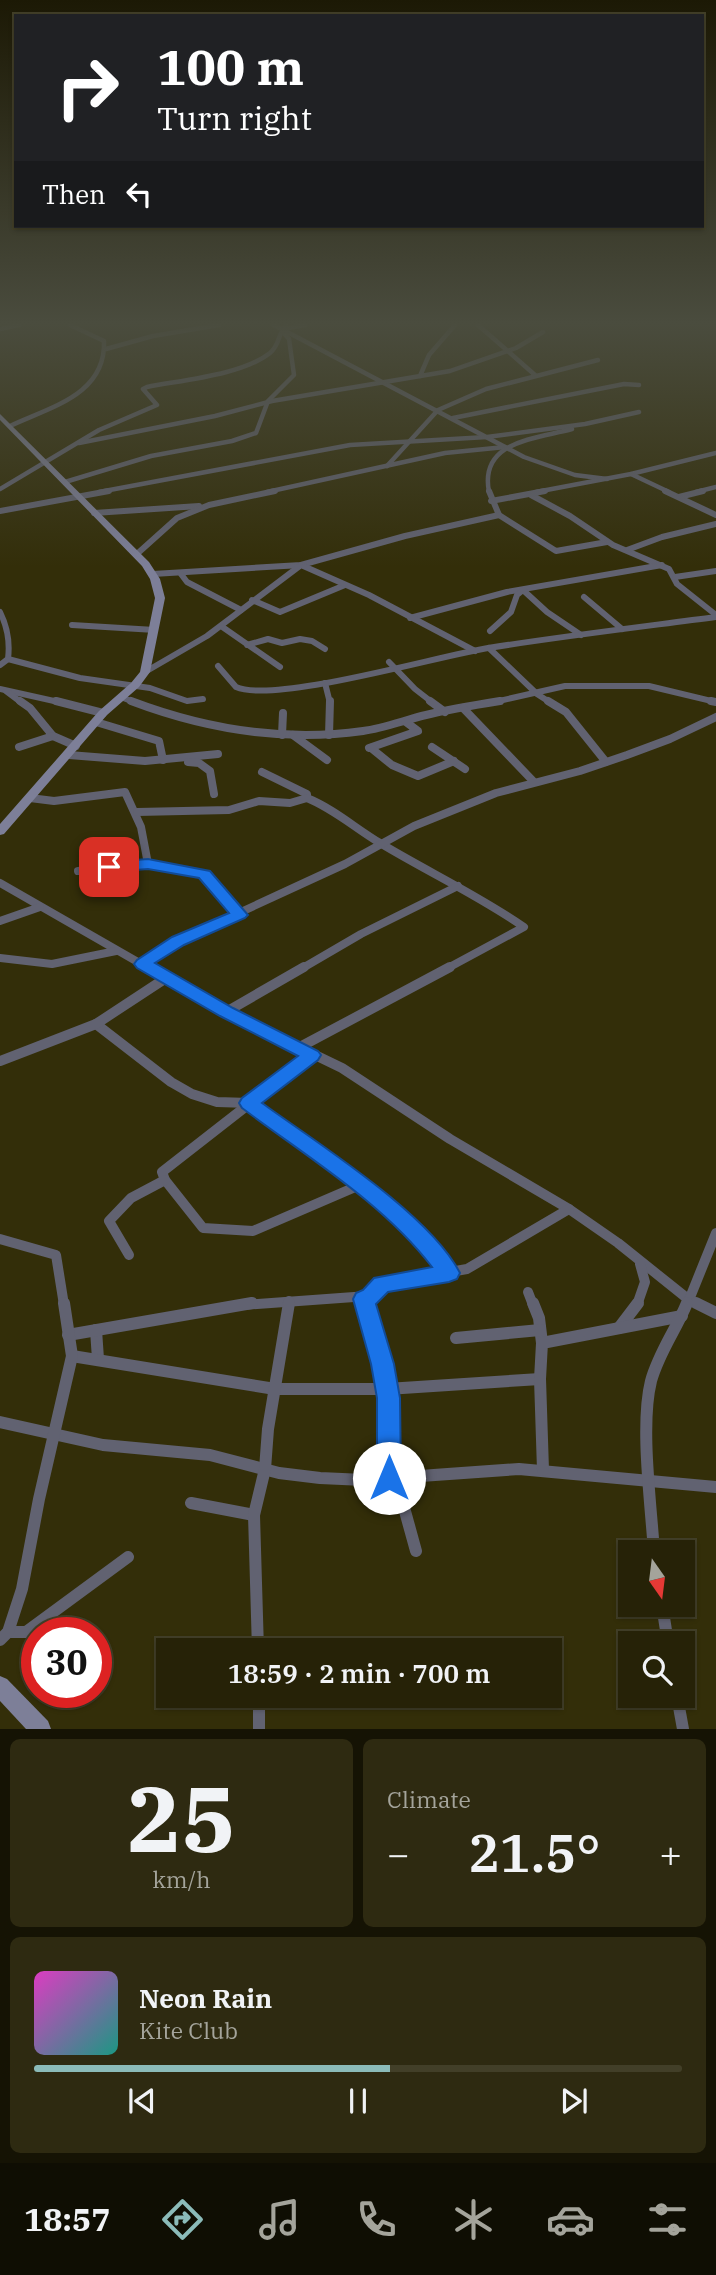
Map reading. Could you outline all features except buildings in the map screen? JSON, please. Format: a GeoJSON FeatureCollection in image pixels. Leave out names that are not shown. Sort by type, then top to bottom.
{"type":"FeatureCollection","features":[{"type":"Feature","properties":{"kind":"main road"},"geometry":{"type":"LineString","coordinates":[[0,416],[118,538],[138,553],[159,586],[160,598],[145,672],[135,685],[103,713],[0,831]]}},
{"type":"Feature","properties":{"kind":"main road"},"geometry":{"type":"LineString","coordinates":[[0,1686],[40,1729]]}},
{"type":"Feature","properties":{"kind":"street"},"geometry":{"type":"LineString","coordinates":[[10,426],[56,406]]}},
{"type":"Feature","properties":{"kind":"street"},"geometry":{"type":"LineString","coordinates":[[0,489],[99,430],[155,406]]}},
{"type":"Feature","properties":{"kind":"street"},"geometry":{"type":"LineString","coordinates":[[79,443],[253,406]]}},
{"type":"Feature","properties":{"kind":"street"},"geometry":{"type":"LineString","coordinates":[[65,482],[151,456],[232,441],[256,433],[262,424],[262,412],[266,406]]}},
{"type":"Feature","properties":{"kind":"street"},"geometry":{"type":"LineString","coordinates":[[428,406],[546,466],[575,475],[607,479]]}},
{"type":"Feature","properties":{"kind":"street"},"geometry":{"type":"LineString","coordinates":[[387,466],[438,411],[450,406]]}},
{"type":"Feature","properties":{"kind":"street"},"geometry":{"type":"LineString","coordinates":[[453,418],[515,406]]}},
{"type":"Feature","properties":{"kind":"street"},"geometry":{"type":"LineString","coordinates":[[94,513],[209,505],[445,453],[505,447],[639,412]]}},
{"type":"Feature","properties":{"kind":"street"},"geometry":{"type":"LineString","coordinates":[[0,511],[351,445],[487,437],[585,425]]}},
{"type":"Feature","properties":{"kind":"street"},"geometry":{"type":"LineString","coordinates":[[505,447],[488,467],[486,477],[491,501],[499,515],[556,551],[607,542]]}},
{"type":"Feature","properties":{"kind":"street"},"geometry":{"type":"LineString","coordinates":[[491,501],[631,474],[716,453]]}},
{"type":"Feature","properties":{"kind":"street"},"geometry":{"type":"LineString","coordinates":[[631,474],[716,514]]}},
{"type":"Feature","properties":{"kind":"street"},"geometry":{"type":"LineString","coordinates":[[679,497],[716,486]]}},
{"type":"Feature","properties":{"kind":"street"},"geometry":{"type":"LineString","coordinates":[[531,495],[570,516],[607,542],[662,565],[675,577],[677,584],[716,616]]}},
{"type":"Feature","properties":{"kind":"street"},"geometry":{"type":"LineString","coordinates":[[138,553],[177,518],[209,505]]}},
{"type":"Feature","properties":{"kind":"street"},"geometry":{"type":"LineString","coordinates":[[153,574],[301,565],[405,536],[499,515]]}},
{"type":"Feature","properties":{"kind":"street"},"geometry":{"type":"LineString","coordinates":[[627,550],[662,537],[716,524]]}},
{"type":"Feature","properties":{"kind":"street"},"geometry":{"type":"LineString","coordinates":[[301,565],[475,651]]}},
{"type":"Feature","properties":{"kind":"street"},"geometry":{"type":"LineString","coordinates":[[145,672],[188,651],[301,565]]}},
{"type":"Feature","properties":{"kind":"street"},"geometry":{"type":"LineString","coordinates":[[410,618],[487,596],[662,565]]}},
{"type":"Feature","properties":{"kind":"street"},"geometry":{"type":"LineString","coordinates":[[675,577],[716,571]]}},
{"type":"Feature","properties":{"kind":"street"},"geometry":{"type":"LineString","coordinates":[[181,574],[187,582],[241,610]]}},
{"type":"Feature","properties":{"kind":"street"},"geometry":{"type":"LineString","coordinates":[[252,600],[280,612],[345,585]]}},
{"type":"Feature","properties":{"kind":"street"},"geometry":{"type":"LineString","coordinates":[[490,631],[511,612],[517,594],[523,590]]}},
{"type":"Feature","properties":{"kind":"street"},"geometry":{"type":"LineString","coordinates":[[523,590],[547,612],[581,635]]}},
{"type":"Feature","properties":{"kind":"street"},"geometry":{"type":"LineString","coordinates":[[584,597],[622,629]]}},
{"type":"Feature","properties":{"kind":"street"},"geometry":{"type":"LineString","coordinates":[[0,612],[6,625],[8,659]]}},
{"type":"Feature","properties":{"kind":"street"},"geometry":{"type":"LineString","coordinates":[[218,666],[230,681],[244,690],[325,683],[398,670],[489,648],[716,616]]}},
{"type":"Feature","properties":{"kind":"street"},"geometry":{"type":"LineString","coordinates":[[72,625],[155,631]]}},
{"type":"Feature","properties":{"kind":"street"},"geometry":{"type":"LineString","coordinates":[[221,626],[280,667]]}},
{"type":"Feature","properties":{"kind":"street"},"geometry":{"type":"LineString","coordinates":[[247,645],[268,639],[282,643],[300,639],[312,641],[325,649]]}},
{"type":"Feature","properties":{"kind":"street"},"geometry":{"type":"LineString","coordinates":[[489,648],[537,694],[566,712],[606,762]]}},
{"type":"Feature","properties":{"kind":"street"},"geometry":{"type":"LineString","coordinates":[[0,665],[8,659]]}},
{"type":"Feature","properties":{"kind":"street"},"geometry":{"type":"LineString","coordinates":[[8,659],[80,678],[135,685],[173,694],[187,701],[203,699]]}},
{"type":"Feature","properties":{"kind":"street"},"geometry":{"type":"LineString","coordinates":[[389,662],[415,689],[445,712]]}},
{"type":"Feature","properties":{"kind":"street"},"geometry":{"type":"LineString","coordinates":[[325,683],[331,705],[329,735]]}},
{"type":"Feature","properties":{"kind":"street"},"geometry":{"type":"LineString","coordinates":[[121,697],[169,715],[259,734],[282,735],[329,735],[406,722],[428,714],[537,694],[565,686],[588,684],[649,685],[716,702]]}},
{"type":"Feature","properties":{"kind":"street"},"geometry":{"type":"LineString","coordinates":[[2,689],[103,713]]}},
{"type":"Feature","properties":{"kind":"street"},"geometry":{"type":"LineString","coordinates":[[2,689],[30,708],[53,736],[72,751],[117,760],[199,763],[210,771],[214,793]]}},
{"type":"Feature","properties":{"kind":"street"},"geometry":{"type":"LineString","coordinates":[[463,708],[534,782]]}},
{"type":"Feature","properties":{"kind":"street"},"geometry":{"type":"LineString","coordinates":[[282,735],[283,713]]}},
{"type":"Feature","properties":{"kind":"street"},"geometry":{"type":"LineString","coordinates":[[143,964],[178,941],[345,864],[380,843],[496,793],[606,762],[670,739],[716,717]]}},
{"type":"Feature","properties":{"kind":"street"},"geometry":{"type":"LineString","coordinates":[[96,722],[159,741],[167,760]]}},
{"type":"Feature","properties":{"kind":"street"},"geometry":{"type":"LineString","coordinates":[[406,722],[418,731],[370,748],[392,765],[418,776],[454,761]]}},
{"type":"Feature","properties":{"kind":"street"},"geometry":{"type":"LineString","coordinates":[[293,735],[327,760]]}},
{"type":"Feature","properties":{"kind":"street"},"geometry":{"type":"LineString","coordinates":[[19,747],[53,736]]}},
{"type":"Feature","properties":{"kind":"street"},"geometry":{"type":"LineString","coordinates":[[432,747],[465,769]]}},
{"type":"Feature","properties":{"kind":"street"},"geometry":{"type":"LineString","coordinates":[[167,760],[218,754]]}},
{"type":"Feature","properties":{"kind":"street"},"geometry":{"type":"LineString","coordinates":[[262,772],[307,794],[307,798]]}},
{"type":"Feature","properties":{"kind":"street"},"geometry":{"type":"LineString","coordinates":[[30,798],[54,801],[125,792],[137,812],[148,864]]}},
{"type":"Feature","properties":{"kind":"street"},"geometry":{"type":"LineString","coordinates":[[137,812],[211,808],[232,811],[256,802],[274,801],[287,804],[307,798],[334,810],[380,843],[458,886],[524,927],[298,1048]]}},
{"type":"Feature","properties":{"kind":"street"},"geometry":{"type":"LineString","coordinates":[[78,872],[148,864],[204,874],[239,915]]}},
{"type":"Feature","properties":{"kind":"street"},"geometry":{"type":"LineString","coordinates":[[0,883],[226,1012],[342,1068],[450,1139],[569,1209],[688,1299],[716,1313]]}},
{"type":"Feature","properties":{"kind":"street"},"geometry":{"type":"LineString","coordinates":[[226,1012],[368,931],[458,886]]}},
{"type":"Feature","properties":{"kind":"street"},"geometry":{"type":"LineString","coordinates":[[0,921],[40,907]]}},
{"type":"Feature","properties":{"kind":"street"},"geometry":{"type":"LineString","coordinates":[[0,958],[52,964],[116,951]]}},
{"type":"Feature","properties":{"kind":"street"},"geometry":{"type":"LineString","coordinates":[[0,1060],[96,1024],[166,978]]}},
{"type":"Feature","properties":{"kind":"street"},"geometry":{"type":"LineString","coordinates":[[96,1024],[171,1082],[192,1094],[217,1102],[249,1103],[359,1185],[425,1243],[449,1273]]}},
{"type":"Feature","properties":{"kind":"street"},"geometry":{"type":"LineString","coordinates":[[312,1055],[162,1172],[164,1180],[203,1228],[253,1231],[359,1185]]}},
{"type":"Feature","properties":{"kind":"street"},"geometry":{"type":"LineString","coordinates":[[129,1255],[109,1221],[131,1198],[164,1180]]}},
{"type":"Feature","properties":{"kind":"street"},"geometry":{"type":"LineString","coordinates":[[415,1551],[400,1493],[389,1478],[387,1389],[364,1299],[371,1296],[382,1284],[449,1273],[481,1262],[569,1209]]}},
{"type":"Feature","properties":{"kind":"street"},"geometry":{"type":"LineString","coordinates":[[653,1540],[647,1420],[651,1382],[663,1348],[682,1316],[716,1233]]}},
{"type":"Feature","properties":{"kind":"street"},"geometry":{"type":"LineString","coordinates":[[0,1239],[56,1255],[72,1356],[22,1589],[4,1636]]}},
{"type":"Feature","properties":{"kind":"street"},"geometry":{"type":"LineString","coordinates":[[619,1329],[637,1308],[646,1288],[645,1273],[637,1258]]}},
{"type":"Feature","properties":{"kind":"street"},"geometry":{"type":"LineString","coordinates":[[528,1292],[539,1318],[542,1343],[540,1379],[543,1470]]}},
{"type":"Feature","properties":{"kind":"street"},"geometry":{"type":"LineString","coordinates":[[68,1335],[258,1302],[371,1296]]}},
{"type":"Feature","properties":{"kind":"street"},"geometry":{"type":"LineString","coordinates":[[258,1638],[254,1515],[265,1469],[268,1429],[289,1301]]}},
{"type":"Feature","properties":{"kind":"street"},"geometry":{"type":"LineString","coordinates":[[542,1343],[682,1316]]}},
{"type":"Feature","properties":{"kind":"street"},"geometry":{"type":"LineString","coordinates":[[96,1330],[98,1359]]}},
{"type":"Feature","properties":{"kind":"street"},"geometry":{"type":"LineString","coordinates":[[456,1338],[540,1330]]}},
{"type":"Feature","properties":{"kind":"street"},"geometry":{"type":"LineString","coordinates":[[72,1356],[275,1389],[387,1389],[540,1379]]}},
{"type":"Feature","properties":{"kind":"street"},"geometry":{"type":"LineString","coordinates":[[0,1422],[103,1446],[210,1455],[265,1469],[320,1478],[364,1480],[457,1472],[543,1470],[716,1487]]}},
{"type":"Feature","properties":{"kind":"street"},"geometry":{"type":"LineString","coordinates":[[191,1503],[254,1515]]}},
{"type":"Feature","properties":{"kind":"street"},"geometry":{"type":"LineString","coordinates":[[4,1636],[26,1632],[128,1557]]}},
{"type":"Feature","properties":{"kind":"street"},"geometry":{"type":"LineString","coordinates":[[259,1708],[259,1729]]}},
{"type":"Feature","properties":{"kind":"street"},"geometry":{"type":"LineString","coordinates":[[679,1708],[683,1729]]}},
{"type":"Feature","properties":{"kind":"route"},"geometry":{"type":"LineString","coordinates":[[109,867],[166,865],[204,874],[239,915],[178,941],[143,964],[226,1012],[312,1055],[249,1103],[374,1196],[425,1243],[449,1273],[382,1284],[371,1296],[364,1299],[382,1364],[388,1398],[389,1478]]}}]}
